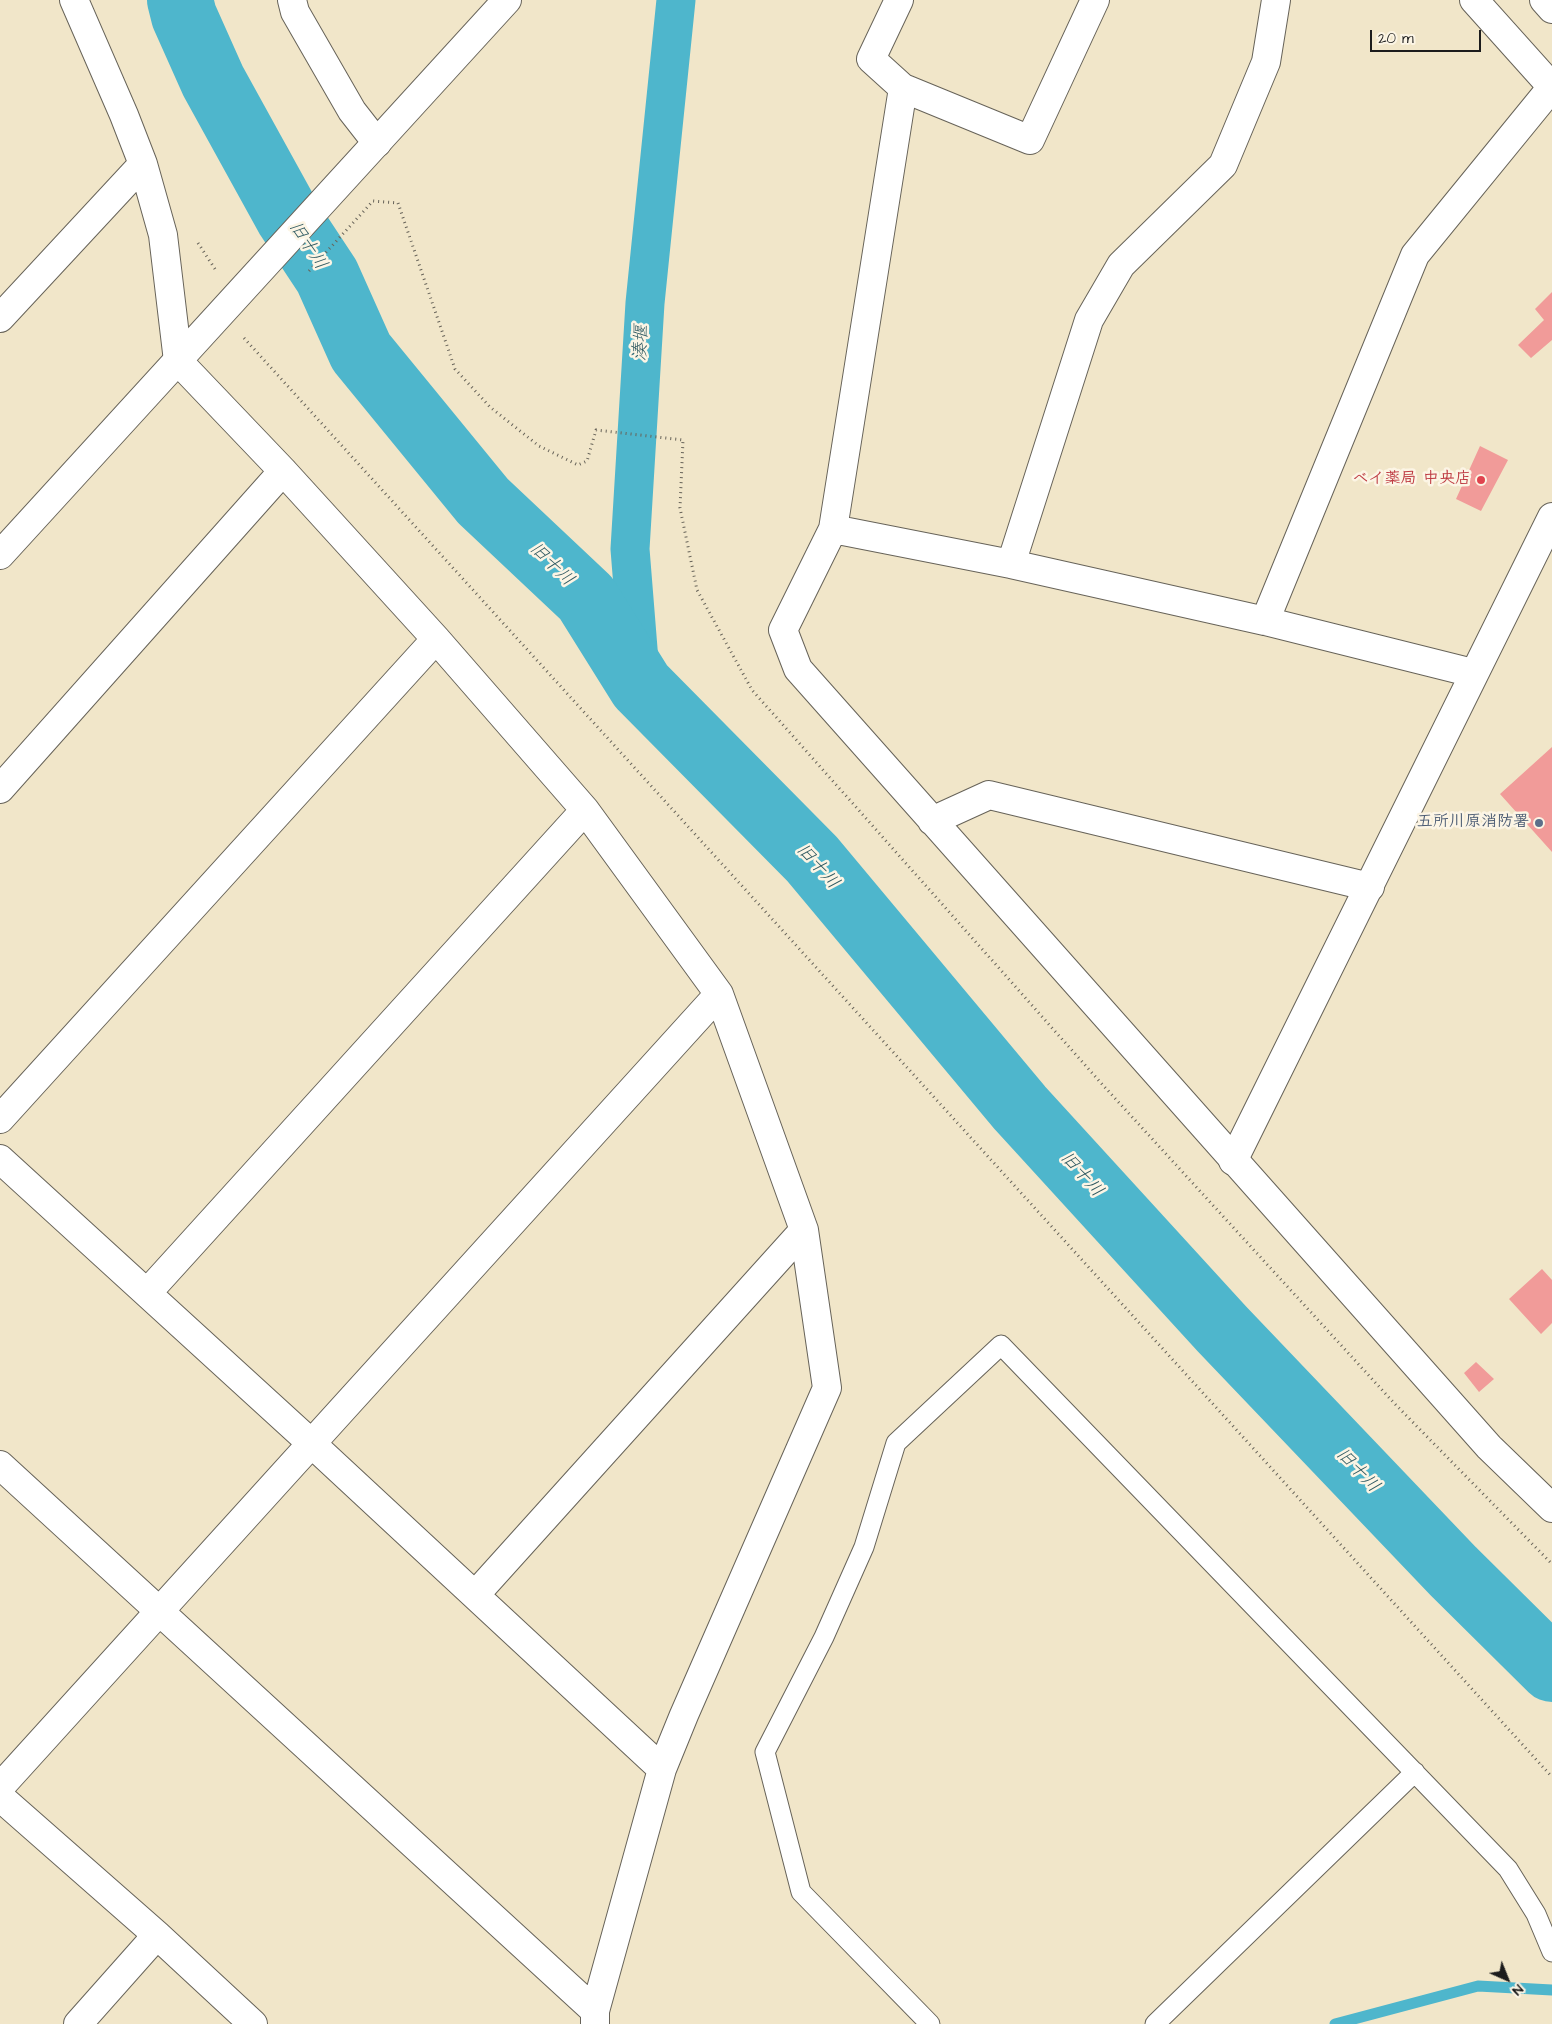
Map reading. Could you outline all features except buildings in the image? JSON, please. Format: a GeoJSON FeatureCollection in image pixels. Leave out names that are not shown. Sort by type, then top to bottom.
{"type":"FeatureCollection","features":[{"type":"Feature","properties":{"kind":"street"},"geometry":{"type":"LineString","coordinates":[[0,1465],[595,2017],[662,1769],[827,1388],[804,1230],[719,994],[585,810],[436,639],[178,361],[163,235],[143,164],[74,0]]}},
{"type":"Feature","properties":{"kind":"street"},"geometry":{"type":"LineString","coordinates":[[292,0],[295,12],[352,111],[377,142]]}},
{"type":"Feature","properties":{"kind":"street"},"geometry":{"type":"LineString","coordinates":[[0,555],[507,0]]}},
{"type":"Feature","properties":{"kind":"street"},"geometry":{"type":"LineString","coordinates":[[899,0],[871,59],[903,88],[1030,140],[1095,0]]}},
{"type":"Feature","properties":{"kind":"street"},"geometry":{"type":"LineString","coordinates":[[1011,564],[1089,320],[1121,264],[1223,165],[1266,62],[1276,0]]}},
{"type":"Feature","properties":{"kind":"street"},"geometry":{"type":"LineString","coordinates":[[1264,621],[1415,255],[1552,87],[1474,0]]}},
{"type":"Feature","properties":{"kind":"street"},"geometry":{"type":"LineString","coordinates":[[1544,0],[1552,9]]}},
{"type":"Feature","properties":{"kind":"street"},"geometry":{"type":"LineString","coordinates":[[903,88],[833,529],[783,630],[798,670],[1489,1447],[1552,1508]]}},
{"type":"Feature","properties":{"kind":"street"},"geometry":{"type":"LineString","coordinates":[[0,318],[143,164]]}},
{"type":"Feature","properties":{"kind":"street"},"geometry":{"type":"LineString","coordinates":[[0,789],[283,472]]}},
{"type":"Feature","properties":{"kind":"street"},"geometry":{"type":"LineString","coordinates":[[1233,1161],[1370,887],[1473,673],[1552,517]]}},
{"type":"Feature","properties":{"kind":"street"},"geometry":{"type":"LineString","coordinates":[[833,529],[1011,564],[1264,621],[1473,673]]}},
{"type":"Feature","properties":{"kind":"street"},"geometry":{"type":"LineString","coordinates":[[0,1118],[436,639]]}},
{"type":"Feature","properties":{"kind":"street"},"geometry":{"type":"LineString","coordinates":[[932,821],[989,796],[1370,887]]}},
{"type":"Feature","properties":{"kind":"street"},"geometry":{"type":"LineString","coordinates":[[147,1293],[585,810]]}},
{"type":"Feature","properties":{"kind":"street"},"geometry":{"type":"LineString","coordinates":[[0,1787],[719,994]]}},
{"type":"Feature","properties":{"kind":"street"},"geometry":{"type":"LineString","coordinates":[[0,1159],[311,1443],[662,1769]]}},
{"type":"Feature","properties":{"kind":"street"},"geometry":{"type":"LineString","coordinates":[[475,1595],[804,1230]]}},
{"type":"Feature","properties":{"kind":"street"},"geometry":{"type":"LineString","coordinates":[[0,1797],[157,1935],[253,2024]]}},
{"type":"Feature","properties":{"kind":"street"},"geometry":{"type":"LineString","coordinates":[[78,2024],[157,1935]]}},
{"type":"Feature","properties":{"kind":"lane"},"geometry":{"type":"LineString","coordinates":[[930,2024],[801,1892],[764,1752],[824,1637],[864,1548],[896,1443],[1001,1345],[1508,1869],[1536,1914],[1552,1952]]}},
{"type":"Feature","properties":{"kind":"lane"},"geometry":{"type":"LineString","coordinates":[[1155,2024],[1415,1772]]}},
{"type":"Feature","properties":{"kind":"path"},"geometry":{"type":"LineString","coordinates":[[307,272],[373,201],[398,203],[455,369],[490,407],[539,446],[578,466],[586,461],[596,430],[684,440],[680,508],[697,590],[752,690],[1107,1091],[1394,1403],[1552,1564]]}},
{"type":"Feature","properties":{"kind":"path"},"geometry":{"type":"LineString","coordinates":[[249,334],[243,339],[1552,1777]]}},
{"type":"Feature","properties":{"kind":"waterway","name":"旧十川"},"geometry":{"type":"LineString","coordinates":[[180,0],[184,16],[213,81],[288,217],[327,276],[361,352],[483,501],[586,598],[641,686],[812,859],[1020,1108],[1222,1329],[1453,1571],[1552,1669]]}},
{"type":"Feature","properties":{"kind":"waterway","name":"湊堰"},"geometry":{"type":"LineString","coordinates":[[641,686],[630,549],[645,303],[676,0]]}},
{"type":"Feature","properties":{"kind":"waterway"},"geometry":{"type":"LineString","coordinates":[[1335,2024],[1478,1986],[1552,1990]]}},
{"type":"Feature","properties":{"kind":"place","name":"ベイ薬局 中央店"},"geometry":{"type":"Point","coordinates":[1481,480]}},
{"type":"Feature","properties":{"kind":"place","name":"五所川原消防署"},"geometry":{"type":"Point","coordinates":[1539,823]}}]}
